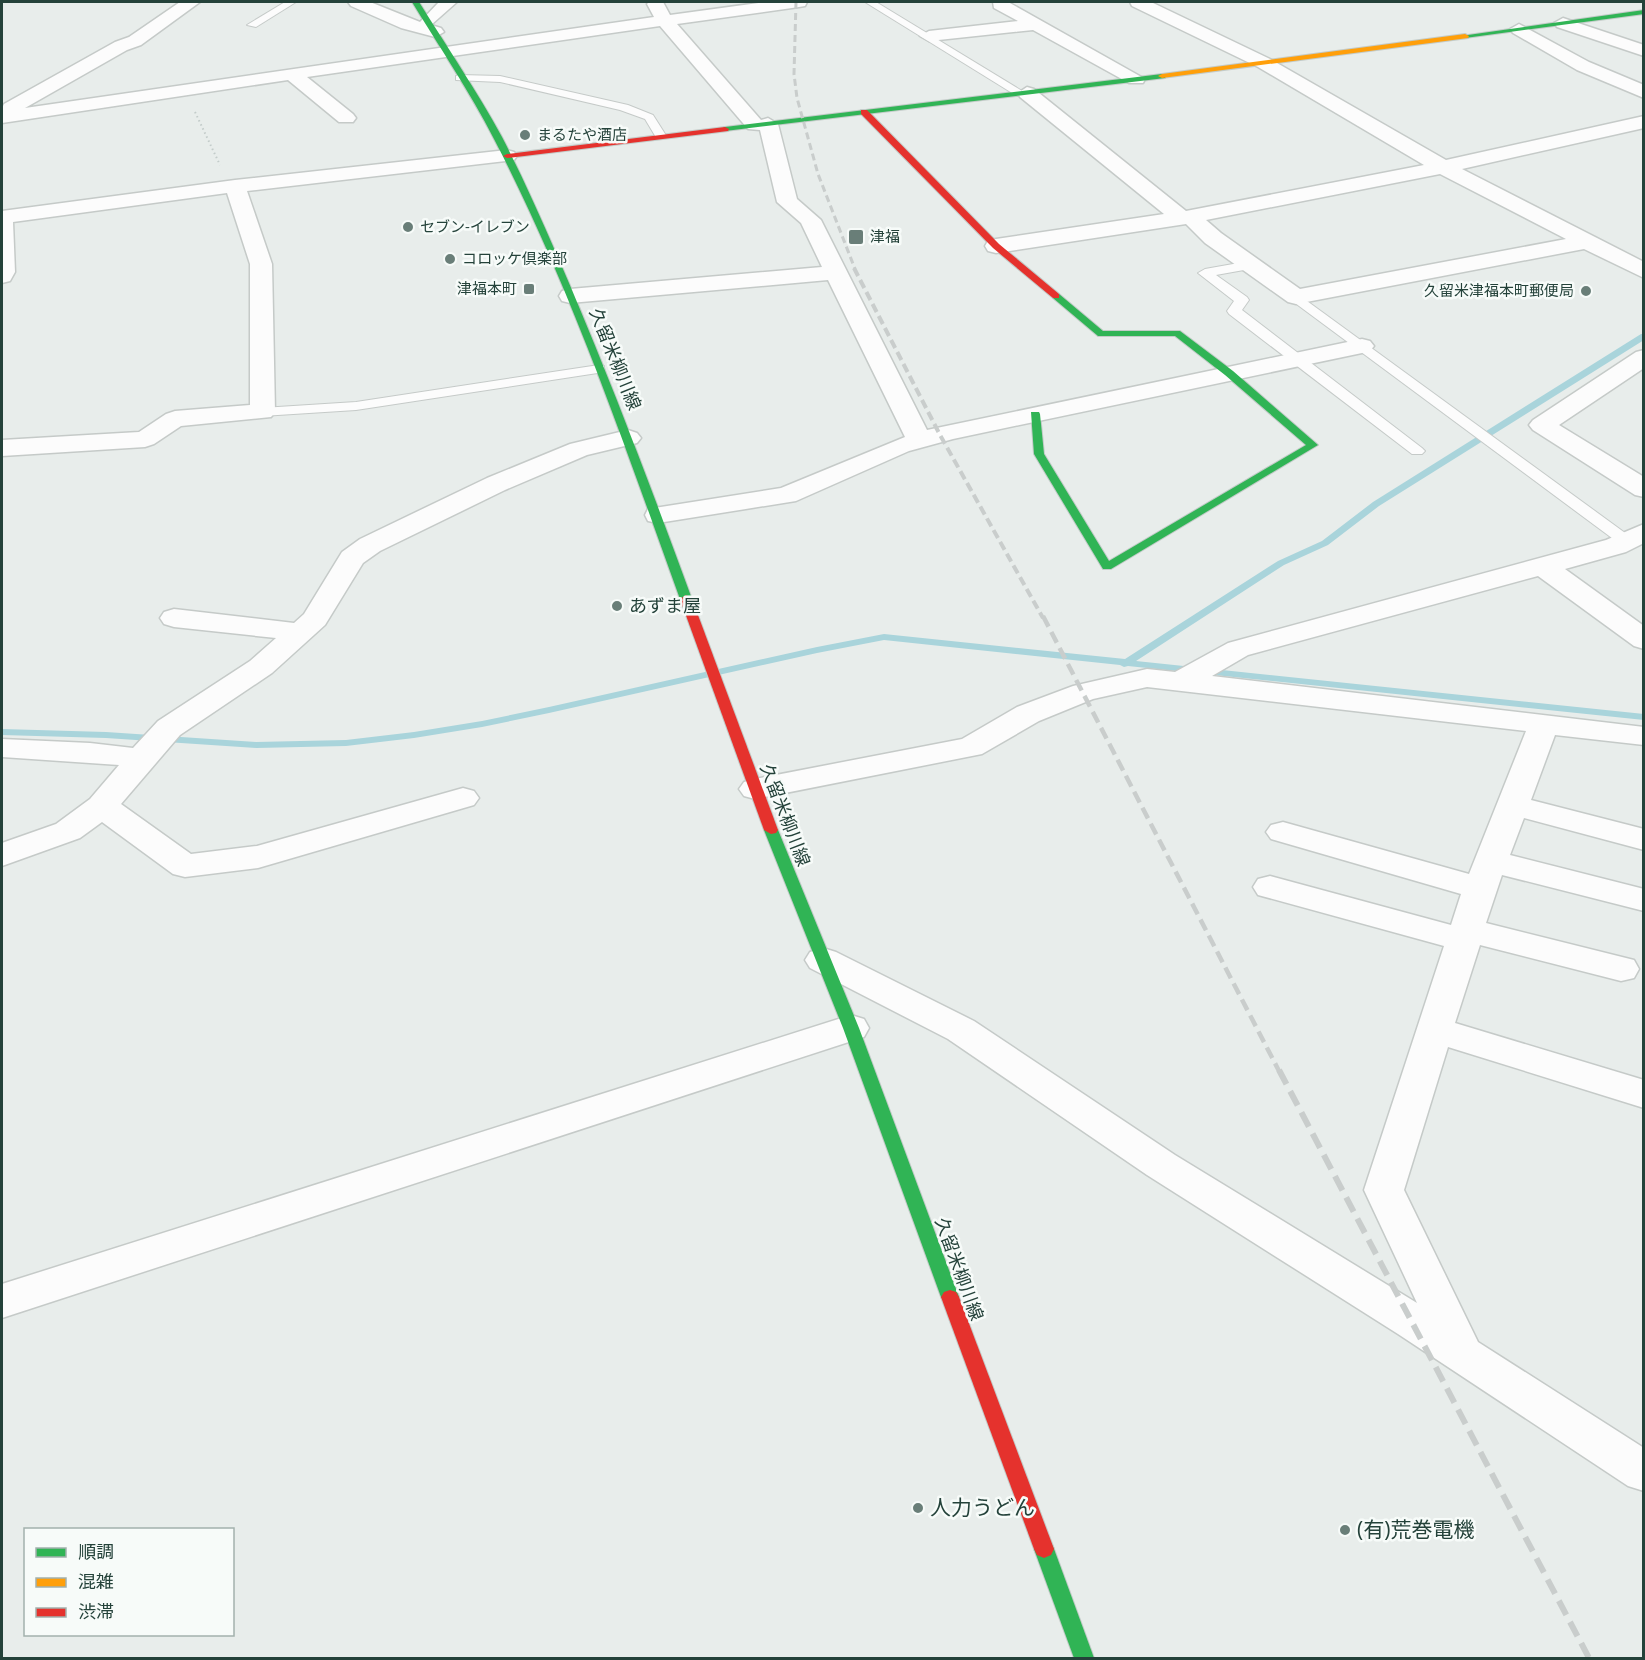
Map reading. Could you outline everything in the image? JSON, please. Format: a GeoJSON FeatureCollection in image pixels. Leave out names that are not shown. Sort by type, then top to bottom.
{"type":"FeatureCollection","features":[{"type":"Feature","properties":{"kind":"street"},"geometry":{"type":"LineString","coordinates":[[2,116],[121,46],[135,41],[192,2]]}},
{"type":"Feature","properties":{"kind":"street"},"geometry":{"type":"LineString","coordinates":[[357,2],[407,24],[431,27],[448,2]]}},
{"type":"Feature","properties":{"kind":"street","name":"久留米柳川線"},"geometry":{"type":"LineString","coordinates":[[416,2],[507,156],[570,296],[628,438],[658,515],[755,789],[851,1028],[1084,1659]]}},
{"type":"Feature","properties":{"kind":"street"},"geometry":{"type":"LineString","coordinates":[[655,2],[664,20],[762,124],[787,202],[810,220],[920,441]]}},
{"type":"Feature","properties":{"kind":"street"},"geometry":{"type":"LineString","coordinates":[[2,116],[799,2]]}},
{"type":"Feature","properties":{"kind":"street"},"geometry":{"type":"LineString","coordinates":[[1138,2],[1264,63],[1443,167],[1644,271]]}},
{"type":"Feature","properties":{"kind":"street"},"geometry":{"type":"LineString","coordinates":[[1000,4],[1136,79]]}},
{"type":"Feature","properties":{"kind":"street"},"geometry":{"type":"LineString","coordinates":[[2,276],[4,272],[2,219],[233,186],[507,156],[1024,93],[1644,12]]}},
{"type":"Feature","properties":{"kind":"street"},"geometry":{"type":"LineString","coordinates":[[1563,23],[1644,51]]}},
{"type":"Feature","properties":{"kind":"street"},"geometry":{"type":"LineString","coordinates":[[929,36],[1036,24]]}},
{"type":"Feature","properties":{"kind":"street"},"geometry":{"type":"LineString","coordinates":[[1519,29],[1583,66],[1644,92]]}},
{"type":"Feature","properties":{"kind":"street"},"geometry":{"type":"LineString","coordinates":[[292,74],[346,118]]}},
{"type":"Feature","properties":{"kind":"street"},"geometry":{"type":"LineString","coordinates":[[1024,93],[1213,238],[1296,297],[1585,242]]}},
{"type":"Feature","properties":{"kind":"street"},"geometry":{"type":"LineString","coordinates":[[864,112],[996,246],[1101,334],[1177,333],[1229,373],[1312,445],[1107,567],[1039,454],[1035,414]]}},
{"type":"Feature","properties":{"kind":"street"},"geometry":{"type":"LineString","coordinates":[[996,246],[1186,217],[1443,167],[1644,122]]}},
{"type":"Feature","properties":{"kind":"street"},"geometry":{"type":"LineString","coordinates":[[2,448],[145,439],[176,419],[262,412],[261,264],[233,186]]}},
{"type":"Feature","properties":{"kind":"street"},"geometry":{"type":"LineString","coordinates":[[570,296],[836,273]]}},
{"type":"Feature","properties":{"kind":"street"},"geometry":{"type":"LineString","coordinates":[[658,515],[788,495],[900,446],[1035,414],[1362,346]]}},
{"type":"Feature","properties":{"kind":"street"},"geometry":{"type":"LineString","coordinates":[[1644,357],[1542,425],[1644,489]]}},
{"type":"Feature","properties":{"kind":"street"},"geometry":{"type":"LineString","coordinates":[[1619,374],[1644,386]]}},
{"type":"Feature","properties":{"kind":"street"},"geometry":{"type":"LineString","coordinates":[[2,855],[68,831],[102,806],[169,728],[261,667],[315,619],[352,558],[370,545],[496,484],[569,453],[628,438]]}},
{"type":"Feature","properties":{"kind":"street"},"geometry":{"type":"LineString","coordinates":[[1182,681],[1238,649],[1616,546],[1635,537]]}},
{"type":"Feature","properties":{"kind":"street"},"geometry":{"type":"LineString","coordinates":[[1543,566],[1644,640]]}},
{"type":"Feature","properties":{"kind":"street"},"geometry":{"type":"LineString","coordinates":[[174,618],[300,632]]}},
{"type":"Feature","properties":{"kind":"street"},"geometry":{"type":"LineString","coordinates":[[755,789],[971,747],[1028,714],[1084,692],[1148,678],[1644,736]]}},
{"type":"Feature","properties":{"kind":"street"},"geometry":{"type":"LineString","coordinates":[[1463,1357],[1384,1190],[1485,875],[1544,724]]}},
{"type":"Feature","properties":{"kind":"street"},"geometry":{"type":"LineString","coordinates":[[2,747],[90,752],[141,758]]}},
{"type":"Feature","properties":{"kind":"street"},"geometry":{"type":"LineString","coordinates":[[102,806],[185,866],[258,857],[462,798]]}},
{"type":"Feature","properties":{"kind":"street"},"geometry":{"type":"LineString","coordinates":[[1512,805],[1644,840]]}},
{"type":"Feature","properties":{"kind":"street"},"geometry":{"type":"LineString","coordinates":[[1283,832],[1485,875],[1644,900]]}},
{"type":"Feature","properties":{"kind":"street"},"geometry":{"type":"LineString","coordinates":[[1270,887],[1465,935],[1621,969]]}},
{"type":"Feature","properties":{"kind":"street"},"geometry":{"type":"LineString","coordinates":[[823,960],[961,1030],[1161,1165],[1413,1322],[1463,1357],[1644,1472]]}},
{"type":"Feature","properties":{"kind":"street"},"geometry":{"type":"LineString","coordinates":[[2,1300],[851,1028]]}},
{"type":"Feature","properties":{"kind":"street"},"geometry":{"type":"LineString","coordinates":[[1434,1030],[1644,1094]]}},
{"type":"Feature","properties":{"kind":"lane"},"geometry":{"type":"LineString","coordinates":[[252,25],[291,2]]}},
{"type":"Feature","properties":{"kind":"lane"},"geometry":{"type":"LineString","coordinates":[[870,2],[1024,93]]}},
{"type":"Feature","properties":{"kind":"lane"},"geometry":{"type":"LineString","coordinates":[[460,78],[500,79],[624,107],[649,117],[661,137]]}},
{"type":"Feature","properties":{"kind":"lane"},"geometry":{"type":"LineString","coordinates":[[1250,265],[1205,273],[1242,300],[1234,311],[1417,451]]}},
{"type":"Feature","properties":{"kind":"lane"},"geometry":{"type":"LineString","coordinates":[[1296,297],[1362,346],[1635,537]]}},
{"type":"Feature","properties":{"kind":"lane"},"geometry":{"type":"LineString","coordinates":[[262,412],[357,406],[599,369]]}},
{"type":"Feature","properties":{"kind":"path"},"geometry":{"type":"LineString","coordinates":[[184,90],[233,186]]}},
{"type":"Feature","properties":{"kind":"waterway"},"geometry":{"type":"LineString","coordinates":[[1126,663],[1281,563],[1325,543],[1376,504],[1644,336]]}},
{"type":"Feature","properties":{"kind":"waterway"},"geometry":{"type":"LineString","coordinates":[[2,732],[106,735],[256,745],[346,743],[482,724],[884,637],[1126,663]]}},
{"type":"Feature","properties":{"kind":"waterway"},"geometry":{"type":"LineString","coordinates":[[1126,663],[1644,717]]}},
{"type":"Feature","properties":{"kind":"railway"},"geometry":{"type":"LineString","coordinates":[[796,2],[794,74],[797,98],[818,174],[855,269]]}},
{"type":"Feature","properties":{"kind":"railway"},"geometry":{"type":"LineString","coordinates":[[854,268],[940,435],[1043,618]]}},
{"type":"Feature","properties":{"kind":"railway"},"geometry":{"type":"LineString","coordinates":[[1043,616],[1279,1071]]}},
{"type":"Feature","properties":{"kind":"railway"},"geometry":{"type":"LineString","coordinates":[[1279,1070],[1589,1658]]}},
{"type":"Feature","properties":{"kind":"traffic: fast"},"geometry":{"type":"LineString","coordinates":[[416,2],[487,118],[533,212],[603,376],[686,599]]}},
{"type":"Feature","properties":{"kind":"traffic: fast"},"geometry":{"type":"LineString","coordinates":[[1465,36],[1644,12]]}},
{"type":"Feature","properties":{"kind":"traffic: fast"},"geometry":{"type":"LineString","coordinates":[[725,129],[1162,76]]}},
{"type":"Feature","properties":{"kind":"traffic: fast"},"geometry":{"type":"LineString","coordinates":[[1035,414],[1039,454],[1107,567],[1313,445],[1229,373],[1177,333],[1101,334],[1056,296]]}},
{"type":"Feature","properties":{"kind":"traffic: fast"},"geometry":{"type":"LineString","coordinates":[[771,830],[851,1028],[950,1297]]}},
{"type":"Feature","properties":{"kind":"traffic: fast"},"geometry":{"type":"LineString","coordinates":[[1044,1549],[1084,1658]]}},
{"type":"Feature","properties":{"kind":"traffic: slow"},"geometry":{"type":"LineString","coordinates":[[1162,76],[1465,36]]}},
{"type":"Feature","properties":{"kind":"traffic: jam"},"geometry":{"type":"LineString","coordinates":[[864,112],[996,246],[1056,296]]}},
{"type":"Feature","properties":{"kind":"traffic: jam"},"geometry":{"type":"LineString","coordinates":[[507,156],[725,129]]}},
{"type":"Feature","properties":{"kind":"traffic: jam"},"geometry":{"type":"LineString","coordinates":[[686,599],[771,830]]}},
{"type":"Feature","properties":{"kind":"traffic: jam"},"geometry":{"type":"LineString","coordinates":[[950,1297],[1044,1549]]}},
{"type":"Feature","properties":{"kind":"place","name":"まるたや酒店"},"geometry":{"type":"Point","coordinates":[525,135]}},
{"type":"Feature","properties":{"kind":"place","name":"セブン-イレブン"},"geometry":{"type":"Point","coordinates":[408,227]}},
{"type":"Feature","properties":{"kind":"place","name":"津福"},"geometry":{"type":"Point","coordinates":[856,237]}},
{"type":"Feature","properties":{"kind":"place","name":"コロッケ倶楽部"},"geometry":{"type":"Point","coordinates":[450,259]}},
{"type":"Feature","properties":{"kind":"place","name":"津福本町"},"geometry":{"type":"Point","coordinates":[529,289]}},
{"type":"Feature","properties":{"kind":"place","name":"久留米津福本町郵便局"},"geometry":{"type":"Point","coordinates":[1586,291]}},
{"type":"Feature","properties":{"kind":"place","name":"あずま屋"},"geometry":{"type":"Point","coordinates":[617,606]}},
{"type":"Feature","properties":{"kind":"place","name":"人力うどん"},"geometry":{"type":"Point","coordinates":[918,1508]}},
{"type":"Feature","properties":{"kind":"place","name":"(有)荒巻電機"},"geometry":{"type":"Point","coordinates":[1345,1530]}}]}
